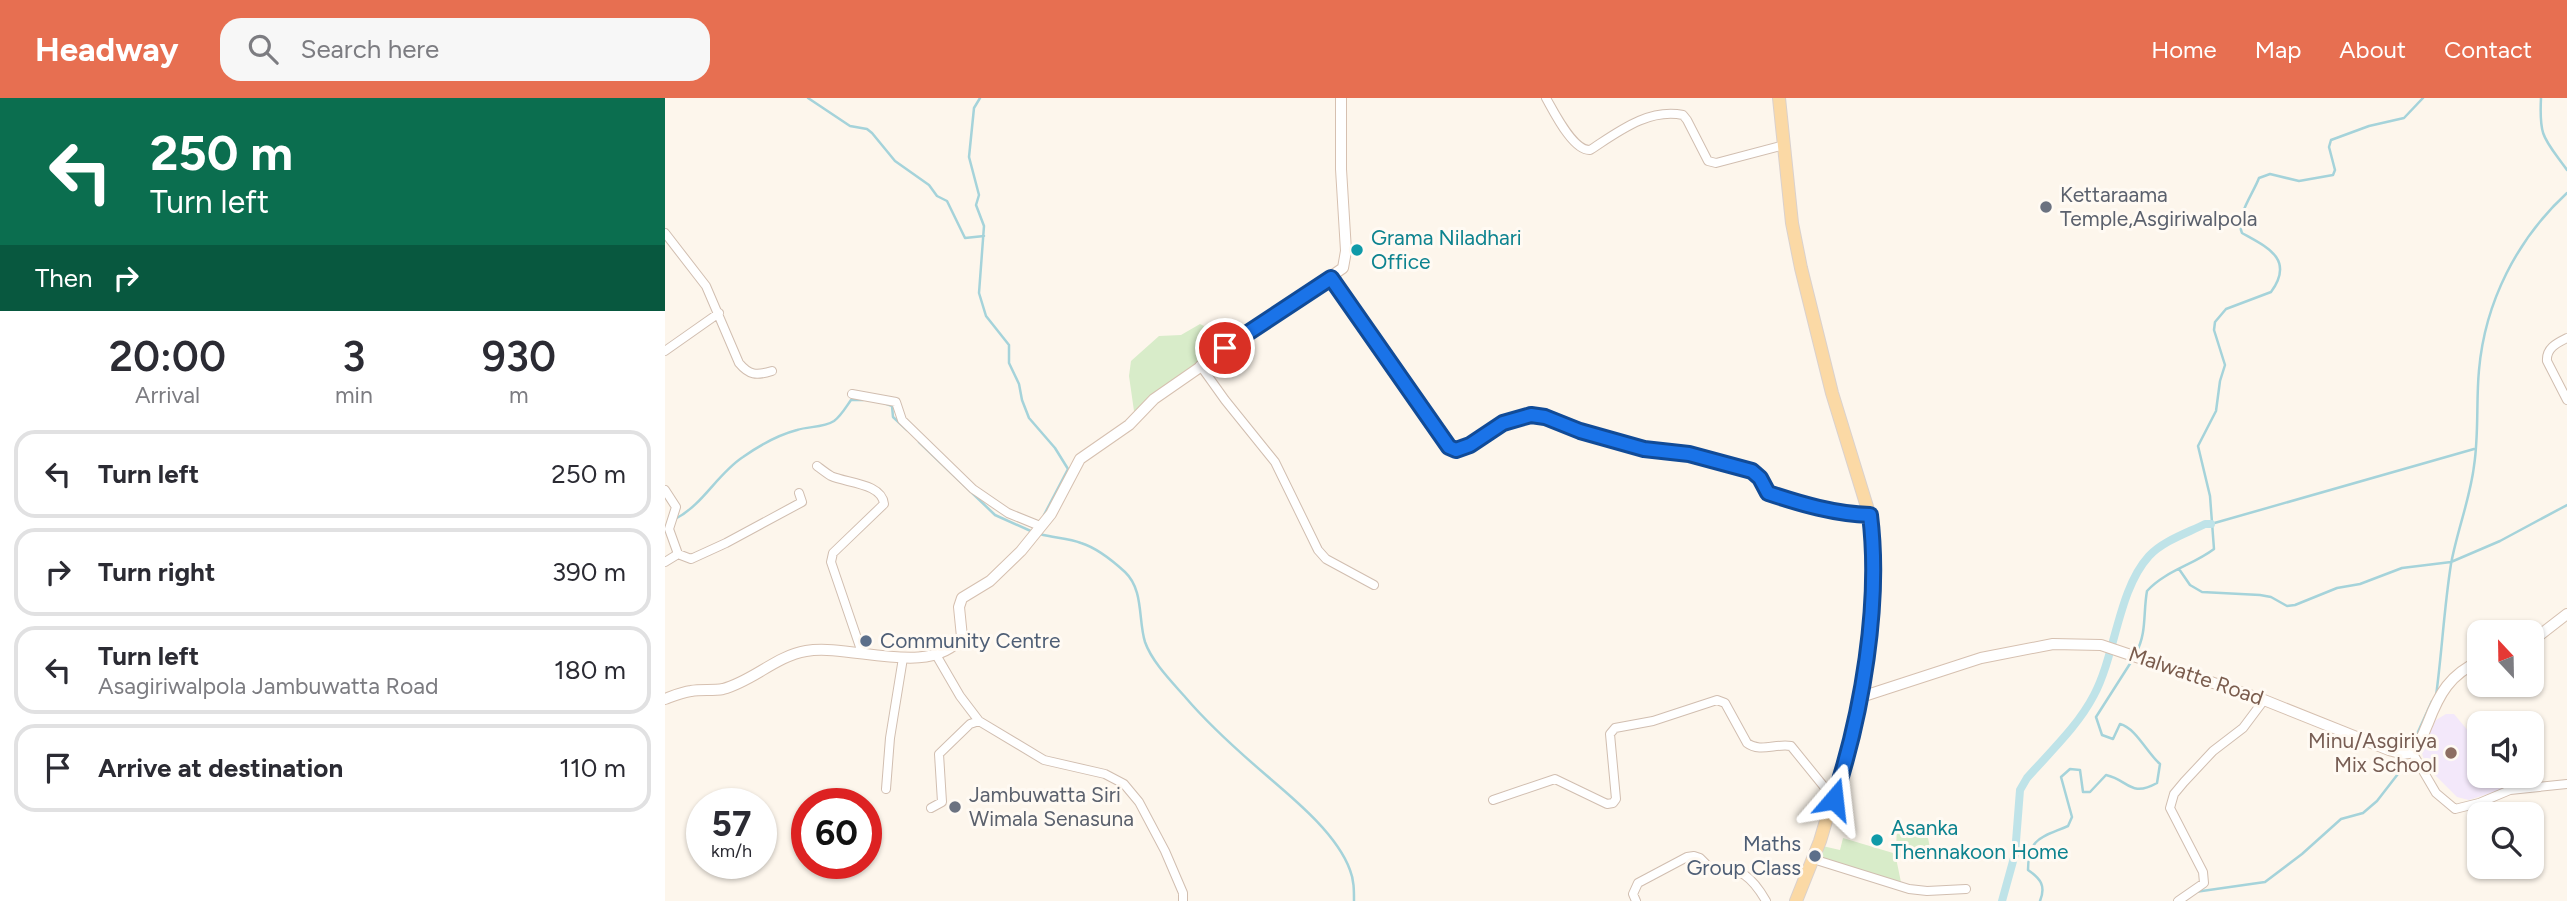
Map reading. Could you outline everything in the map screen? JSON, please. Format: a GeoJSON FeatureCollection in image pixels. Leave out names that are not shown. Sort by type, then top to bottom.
{"type":"FeatureCollection","features":[{"type":"Feature","properties":{"kind":"main road"},"geometry":{"type":"LineString","coordinates":[[1779,98],[1792,223],[1804,283],[1832,393],[1870,515],[1873,544],[1872,598],[1861,697],[1834,799],[1795,901]]}},
{"type":"Feature","properties":{"kind":"street"},"geometry":{"type":"LineString","coordinates":[[665,699],[690,691],[722,689],[804,651],[822,649],[903,658],[946,651],[955,645],[962,636],[959,607],[962,598],[1007,567],[1051,514],[1080,459],[1129,425],[1153,399],[1343,268],[1346,251],[1341,169],[1341,98]]}},
{"type":"Feature","properties":{"kind":"street"},"geometry":{"type":"LineString","coordinates":[[1546,98],[1562,125],[1584,150],[1590,150],[1633,122],[1676,114],[1683,115],[1708,161],[1716,163],[1784,145]]}},
{"type":"Feature","properties":{"kind":"street"},"geometry":{"type":"LineString","coordinates":[[665,233],[706,286],[739,363],[747,372],[755,375],[772,371]]}},
{"type":"Feature","properties":{"kind":"street"},"geometry":{"type":"LineString","coordinates":[[1331,278],[1449,447],[1456,450],[1470,445],[1503,423],[1520,416],[1545,417],[1580,431],[1644,449],[1689,454],[1752,471],[1760,478],[1768,493],[1799,503],[1853,515],[1870,515]]}},
{"type":"Feature","properties":{"kind":"street"},"geometry":{"type":"LineString","coordinates":[[665,351],[719,313]]}},
{"type":"Feature","properties":{"kind":"street"},"geometry":{"type":"LineString","coordinates":[[2567,338],[2549,349],[2546,354],[2567,400]]}},
{"type":"Feature","properties":{"kind":"street"},"geometry":{"type":"LineString","coordinates":[[1200,365],[1224,400],[1275,462],[1318,550],[1327,559],[1374,585]]}},
{"type":"Feature","properties":{"kind":"street"},"geometry":{"type":"LineString","coordinates":[[852,394],[895,402],[902,420],[972,489],[1008,513],[1040,526]]}},
{"type":"Feature","properties":{"kind":"street"},"geometry":{"type":"LineString","coordinates":[[817,466],[832,476],[880,493],[883,498],[884,504],[833,553],[831,562],[860,647],[860,654]]}},
{"type":"Feature","properties":{"kind":"street"},"geometry":{"type":"LineString","coordinates":[[665,490],[676,507],[669,529],[678,554],[691,559],[803,502],[799,493]]}},
{"type":"Feature","properties":{"kind":"street"},"geometry":{"type":"LineString","coordinates":[[665,562],[678,554]]}},
{"type":"Feature","properties":{"kind":"street"},"geometry":{"type":"LineString","coordinates":[[2545,631],[2567,614]]}},
{"type":"Feature","properties":{"kind":"street","name":"Malwatte Road"},"geometry":{"type":"LineString","coordinates":[[1861,697],[1981,658],[2053,643],[2101,645],[2264,699],[2389,750],[2412,752]]}},
{"type":"Feature","properties":{"kind":"street"},"geometry":{"type":"LineString","coordinates":[[935,653],[960,696],[979,721],[1044,760],[1105,774],[1124,784],[1139,802],[1165,851],[1183,893],[1183,901]]}},
{"type":"Feature","properties":{"kind":"street"},"geometry":{"type":"LineString","coordinates":[[886,789],[903,658]]}},
{"type":"Feature","properties":{"kind":"street"},"geometry":{"type":"LineString","coordinates":[[2467,666],[2461,669],[2447,685],[2412,752],[2436,793],[2455,809],[2479,803],[2510,790],[2567,784]]}},
{"type":"Feature","properties":{"kind":"street"},"geometry":{"type":"LineString","coordinates":[[2178,901],[2204,883],[2203,872],[2170,808],[2174,794],[2213,751],[2243,728],[2264,699]]}},
{"type":"Feature","properties":{"kind":"street"},"geometry":{"type":"LineString","coordinates":[[1493,800],[1555,779],[1607,804],[1613,803],[1616,799],[1609,734],[1615,728],[1653,721],[1717,700],[1724,703],[1747,743],[1759,748],[1791,746],[1834,799]]}},
{"type":"Feature","properties":{"kind":"street"},"geometry":{"type":"LineString","coordinates":[[931,808],[941,802],[939,754],[971,724],[979,721]]}},
{"type":"Feature","properties":{"kind":"street"},"geometry":{"type":"LineString","coordinates":[[1636,901],[1633,894],[1638,883],[1674,862],[1694,856],[1700,858],[1713,871],[1735,869],[1748,876],[1766,901]]}},
{"type":"Feature","properties":{"kind":"street"},"geometry":{"type":"LineString","coordinates":[[1813,859],[1909,889],[1966,890]]}},
{"type":"Feature","properties":{"kind":"shaded area","name":"Minu/Asgiriya Mix School"},"geometry":{"type":"Polygon","coordinates":[[[2446,714],[2454,714],[2467,730],[2467,788],[2506,788],[2469,800],[2457,797],[2431,771],[2423,757],[2421,748],[2436,720],[2446,714]]]}},
{"type":"Feature","properties":{"kind":"green space"},"geometry":{"type":"Polygon","coordinates":[[[1200,324],[1204,326],[1214,353],[1137,412],[1134,411],[1129,376],[1131,361],[1159,336],[1181,335],[1200,324]]]}},
{"type":"Feature","properties":{"kind":"green space"},"geometry":{"type":"Polygon","coordinates":[[[1897,824],[1926,828],[1930,848],[1923,854],[1896,858],[1902,887],[1813,859],[1818,845],[1840,850],[1843,838],[1893,853],[1896,851],[1897,824]]]}},
{"type":"Feature","properties":{"kind":"waterway"},"geometry":{"type":"LineString","coordinates":[[808,98],[850,126],[867,129],[872,133],[895,161],[929,185],[937,196],[947,201],[965,238],[984,236]]}},
{"type":"Feature","properties":{"kind":"waterway"},"geometry":{"type":"LineString","coordinates":[[980,98],[974,108],[969,157],[979,195],[976,205],[984,226],[979,293],[986,316],[1009,345],[1009,363],[1019,384],[1029,418],[1055,448],[1068,469],[1044,515]]}},
{"type":"Feature","properties":{"kind":"waterway"},"geometry":{"type":"LineString","coordinates":[[2136,653],[2143,630],[2147,591],[2162,578],[2214,549],[2210,496],[2198,446],[2216,411],[2225,365],[2214,330],[2215,322],[2226,309],[2271,292],[2278,281],[2280,271],[2275,255],[2242,233],[2240,227],[2243,213],[2259,178],[2270,174],[2299,181],[2333,175],[2335,170],[2329,147],[2331,140],[2369,126],[2404,118],[2423,98]]}},
{"type":"Feature","properties":{"kind":"waterway"},"geometry":{"type":"LineString","coordinates":[[2541,98],[2542,130],[2567,170]]}},
{"type":"Feature","properties":{"kind":"waterway"},"geometry":{"type":"LineString","coordinates":[[2436,696],[2451,564],[2474,466],[2479,370],[2488,320],[2496,296],[2519,251],[2533,230],[2567,193]]}},
{"type":"Feature","properties":{"kind":"waterway"},"geometry":{"type":"LineString","coordinates":[[675,519],[694,506],[725,472],[756,448],[790,432],[830,423],[839,417],[851,400],[863,400]]}},
{"type":"Feature","properties":{"kind":"waterway"},"geometry":{"type":"LineString","coordinates":[[884,403],[892,406],[893,417],[907,430]]}},
{"type":"Feature","properties":{"kind":"waterway"},"geometry":{"type":"LineString","coordinates":[[919,442],[995,515],[1033,532]]}},
{"type":"Feature","properties":{"kind":"waterway"},"geometry":{"type":"LineString","coordinates":[[2211,524],[2474,449]]}},
{"type":"Feature","properties":{"kind":"waterway"},"geometry":{"type":"LineString","coordinates":[[2179,569],[2190,585],[2202,592],[2260,595],[2271,597],[2287,606],[2295,605],[2337,588],[2360,584],[2402,568],[2451,562],[2500,541],[2567,505]]}},
{"type":"Feature","properties":{"kind":"waterway"},"geometry":{"type":"LineString","coordinates":[[2002,901],[2015,854],[2020,790],[2027,778],[2072,728],[2094,695],[2108,660],[2130,586],[2149,556],[2161,546],[2205,524],[2211,524]]}},
{"type":"Feature","properties":{"kind":"waterway"},"geometry":{"type":"LineString","coordinates":[[1040,534],[1087,545],[1105,555],[1131,579],[1138,596],[1145,642],[1157,664],[1214,728],[1325,830],[1350,870],[1354,901]]}},
{"type":"Feature","properties":{"kind":"waterway"},"geometry":{"type":"LineString","coordinates":[[2040,901],[2042,887],[2039,880],[2028,870],[2029,859],[2034,844],[2044,836],[2068,826],[2072,817],[2061,777],[2070,769],[2080,770],[2083,792],[2090,792],[2106,775],[2141,789],[2157,783],[2160,764],[2131,730],[2120,724],[2113,739],[2102,735],[2096,717],[2133,659]]}},
{"type":"Feature","properties":{"kind":"waterway"},"geometry":{"type":"LineString","coordinates":[[2413,743],[2432,701]]}},
{"type":"Feature","properties":{"kind":"waterway"},"geometry":{"type":"LineString","coordinates":[[2195,892],[2265,882],[2341,819],[2363,813],[2377,801],[2401,770],[2406,759]]}},
{"type":"Feature","properties":{"kind":"place","name":"Kettaraama Temple,Asgiriwalpola"},"geometry":{"type":"Point","coordinates":[2046,207]}},
{"type":"Feature","properties":{"kind":"place","name":"Grama Niladhari Office"},"geometry":{"type":"Point","coordinates":[1357,250]}},
{"type":"Feature","properties":{"kind":"place","name":"Community Centre"},"geometry":{"type":"Point","coordinates":[866,641]}},
{"type":"Feature","properties":{"kind":"place","name":"Minu/Asgiriya Mix School"},"geometry":{"type":"Point","coordinates":[2451,753]}},
{"type":"Feature","properties":{"kind":"place","name":"Jambuwatta Siri Wimala Senasuna"},"geometry":{"type":"Point","coordinates":[955,807]}},
{"type":"Feature","properties":{"kind":"place","name":"Asanka Thennakoon Home"},"geometry":{"type":"Point","coordinates":[1877,840]}},
{"type":"Feature","properties":{"kind":"place","name":"Maths Group Class"},"geometry":{"type":"Point","coordinates":[1815,856]}},
{"type":"Feature","properties":{"kind":"route"},"geometry":{"type":"LineString","coordinates":[[1225,348],[1331,278],[1449,447],[1456,450],[1470,445],[1503,423],[1520,416],[1545,417],[1580,431],[1644,449],[1689,454],[1752,471],[1760,478],[1768,493],[1799,503],[1853,515],[1870,515],[1873,544],[1872,598],[1861,697],[1834,799]]}}]}
